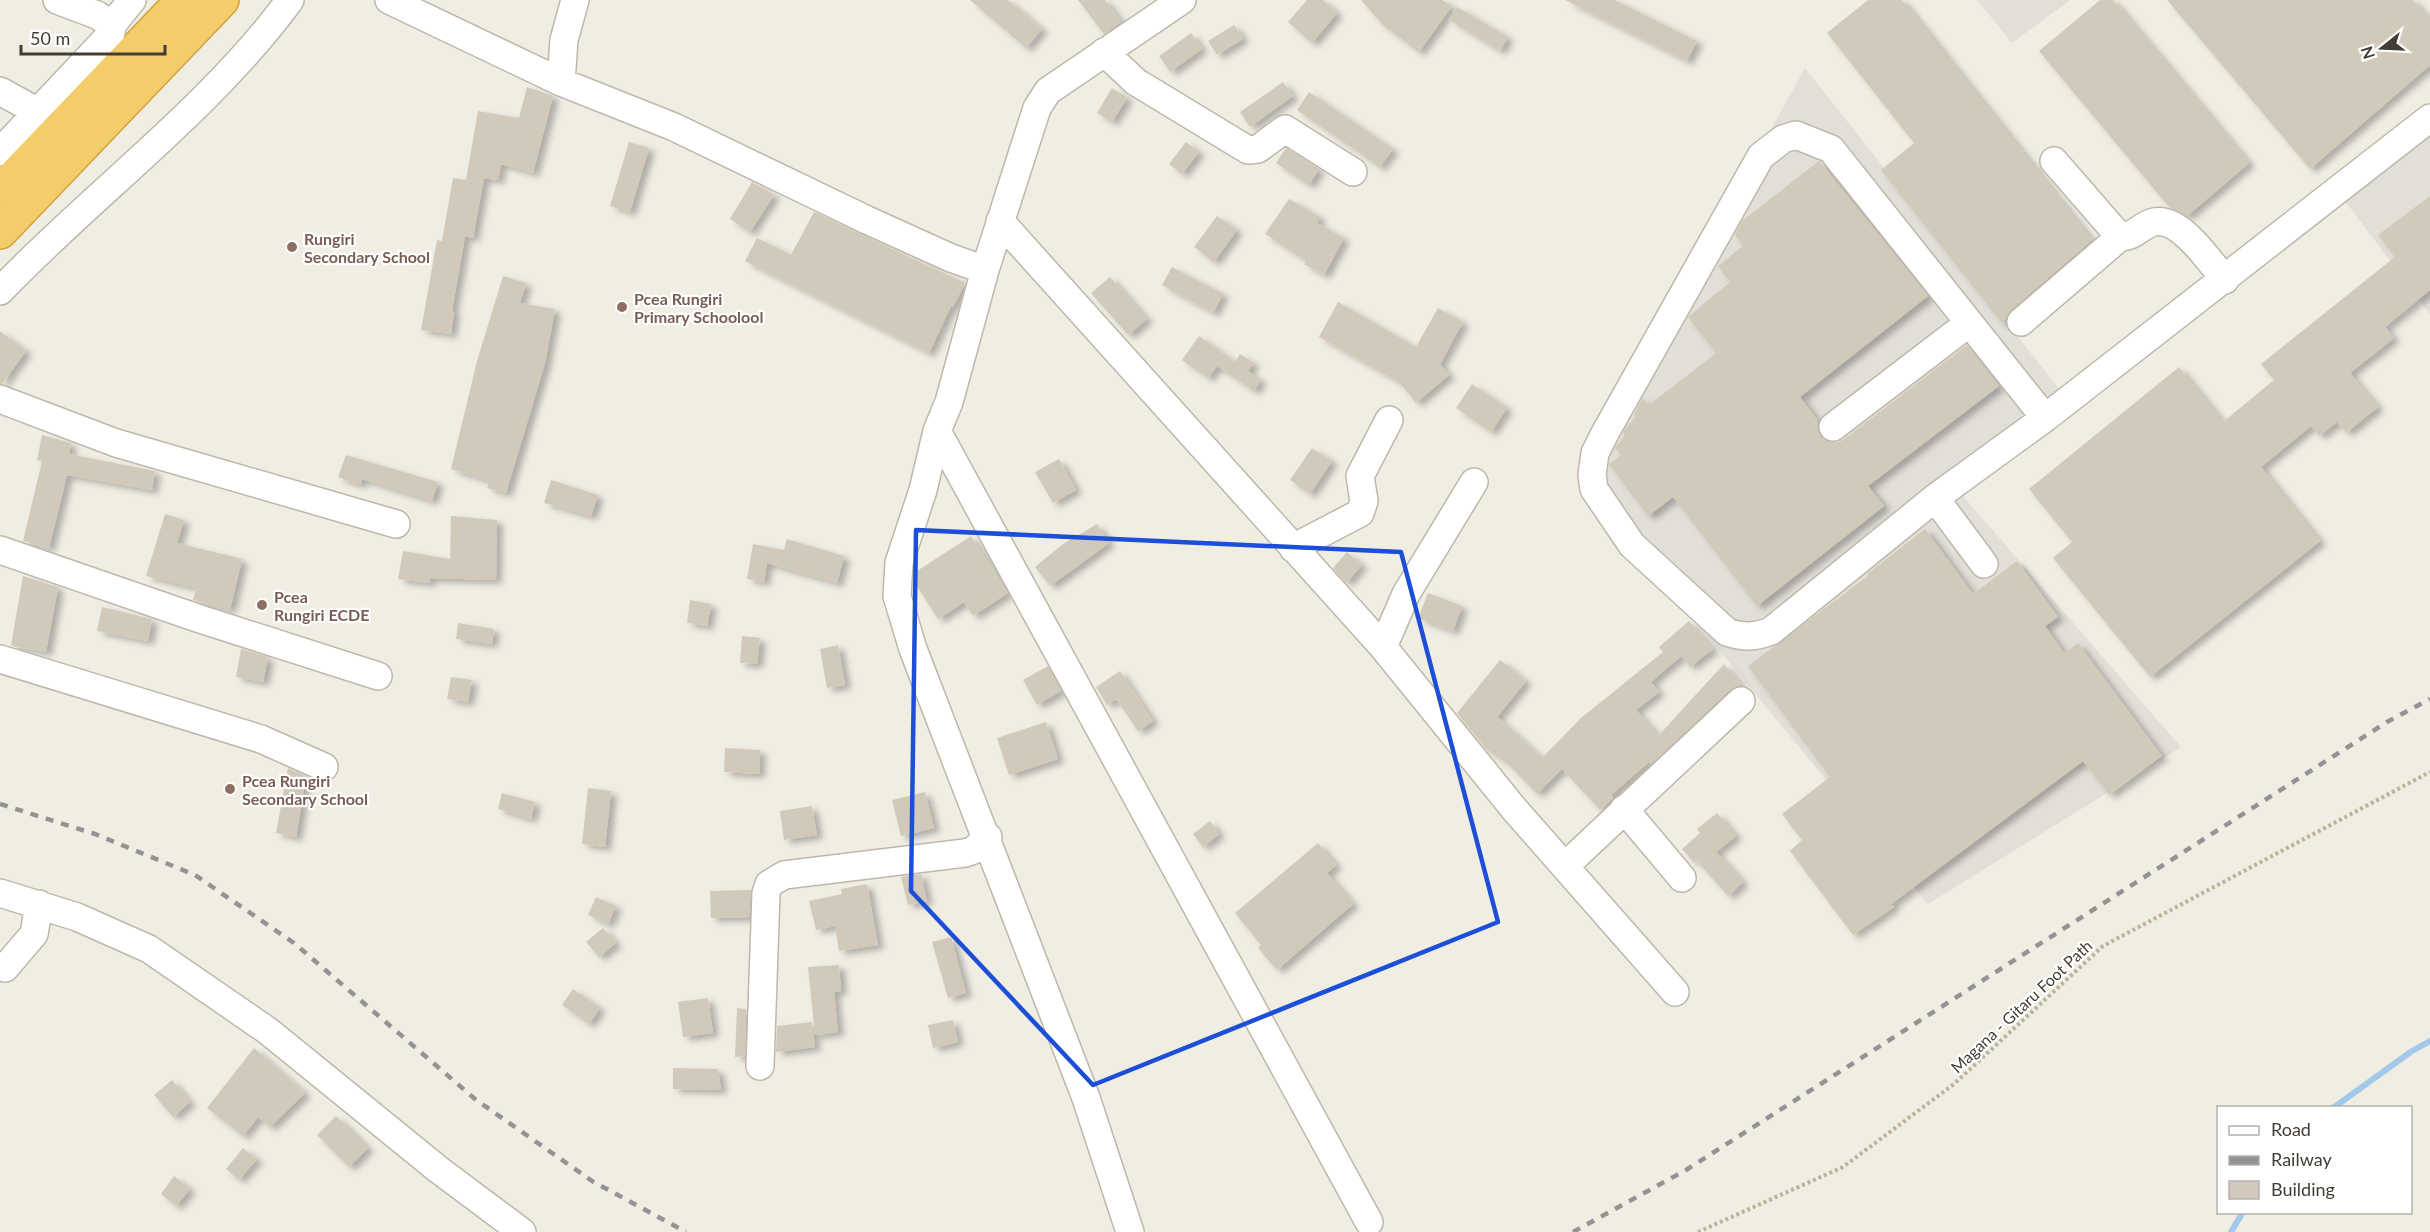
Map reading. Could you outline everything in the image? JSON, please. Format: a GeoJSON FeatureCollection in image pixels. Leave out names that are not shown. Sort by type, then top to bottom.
{"type":"FeatureCollection","features":[{"type":"Feature","properties":{"kind":"highway"},"geometry":{"type":"LineString","coordinates":[[0,191],[183,0]]}},
{"type":"Feature","properties":{"kind":"highway"},"geometry":{"type":"LineString","coordinates":[[0,232],[222,0]]}},
{"type":"Feature","properties":{"kind":"street"},"geometry":{"type":"LineString","coordinates":[[57,0],[98,15],[112,25]]}},
{"type":"Feature","properties":{"kind":"street"},"geometry":{"type":"LineString","coordinates":[[0,152],[111,34],[112,25],[132,0]]}},
{"type":"Feature","properties":{"kind":"street"},"geometry":{"type":"LineString","coordinates":[[0,291],[184,117],[275,21],[286,0]]}},
{"type":"Feature","properties":{"kind":"street"},"geometry":{"type":"LineString","coordinates":[[389,0],[561,82],[674,127],[867,220],[951,258],[985,270]]}},
{"type":"Feature","properties":{"kind":"street"},"geometry":{"type":"LineString","coordinates":[[561,82],[564,40],[575,0]]}},
{"type":"Feature","properties":{"kind":"street"},"geometry":{"type":"LineString","coordinates":[[1130,1232],[1086,1098],[988,837],[913,649],[897,596],[899,563],[923,490],[937,431],[949,402],[985,270],[1037,108],[1048,91],[1182,0]]}},
{"type":"Feature","properties":{"kind":"street"},"geometry":{"type":"LineString","coordinates":[[1104,52],[1136,82],[1248,150],[1258,149],[1285,129],[1353,172]]}},
{"type":"Feature","properties":{"kind":"street"},"geometry":{"type":"LineString","coordinates":[[0,91],[38,112]]}},
{"type":"Feature","properties":{"kind":"street"},"geometry":{"type":"LineString","coordinates":[[2045,418],[1831,149],[1796,135],[1783,140],[1761,156],[1594,453],[1592,475],[1594,489],[1632,545],[1727,632],[1755,638],[1771,631],[1935,498],[2045,418],[2225,280],[2430,118]]}},
{"type":"Feature","properties":{"kind":"street"},"geometry":{"type":"LineString","coordinates":[[2054,161],[2120,237]]}},
{"type":"Feature","properties":{"kind":"street"},"geometry":{"type":"LineString","coordinates":[[2021,322],[2120,237],[2128,237],[2151,222],[2163,220],[2174,224],[2193,241],[2225,280]]}},
{"type":"Feature","properties":{"kind":"street"},"geometry":{"type":"LineString","coordinates":[[1000,221],[1383,647],[1515,810],[1675,992]]}},
{"type":"Feature","properties":{"kind":"street"},"geometry":{"type":"LineString","coordinates":[[1833,427],[1969,322]]}},
{"type":"Feature","properties":{"kind":"street"},"geometry":{"type":"LineString","coordinates":[[0,399],[116,443],[396,524]]}},
{"type":"Feature","properties":{"kind":"street"},"geometry":{"type":"LineString","coordinates":[[1293,548],[1360,513],[1364,501],[1360,476],[1389,420]]}},
{"type":"Feature","properties":{"kind":"street"},"geometry":{"type":"LineString","coordinates":[[937,431],[1369,1222]]}},
{"type":"Feature","properties":{"kind":"street"},"geometry":{"type":"LineString","coordinates":[[1383,647],[1406,594],[1474,482]]}},
{"type":"Feature","properties":{"kind":"street"},"geometry":{"type":"LineString","coordinates":[[1935,498],[1984,564]]}},
{"type":"Feature","properties":{"kind":"street"},"geometry":{"type":"LineString","coordinates":[[0,550],[200,619],[378,676]]}},
{"type":"Feature","properties":{"kind":"street"},"geometry":{"type":"LineString","coordinates":[[0,658],[261,739],[324,767]]}},
{"type":"Feature","properties":{"kind":"street"},"geometry":{"type":"LineString","coordinates":[[1565,866],[1741,702]]}},
{"type":"Feature","properties":{"kind":"street"},"geometry":{"type":"LineString","coordinates":[[1624,809],[1682,878]]}},
{"type":"Feature","properties":{"kind":"street"},"geometry":{"type":"LineString","coordinates":[[760,1066],[766,893],[769,884],[784,875],[965,853],[974,850],[988,837]]}},
{"type":"Feature","properties":{"kind":"street"},"geometry":{"type":"LineString","coordinates":[[0,892],[77,917],[149,949],[268,1031],[439,1170],[522,1232]]}},
{"type":"Feature","properties":{"kind":"street"},"geometry":{"type":"LineString","coordinates":[[5,968],[34,934],[39,904]]}},
{"type":"Feature","properties":{"kind":"path","name":"Magana - Gitaru Foot Path"},"geometry":{"type":"LineString","coordinates":[[1698,1232],[1843,1167],[1954,1084],[2103,946],[2430,772]]}},
{"type":"Feature","properties":{"kind":"highlighted area"},"geometry":{"type":"Polygon","coordinates":[[[916,530],[1401,552],[1498,922],[1093,1085],[911,891],[916,530]]]}},
{"type":"Feature","properties":{"kind":"shaded area"},"geometry":{"type":"Polygon","coordinates":[[[1977,0],[2070,0],[2012,43],[1977,0]]]}},
{"type":"Feature","properties":{"kind":"shaded area"},"geometry":{"type":"Polygon","coordinates":[[[1805,68],[2075,409],[1963,496],[2181,747],[1928,904],[1578,478],[1805,68]]]}},
{"type":"Feature","properties":{"kind":"shaded area"},"geometry":{"type":"Polygon","coordinates":[[[2430,130],[2430,314],[2342,197],[2430,130]]]}},
{"type":"Feature","properties":{"kind":"building"},"geometry":{"type":"Polygon","coordinates":[[[970,0],[1008,0],[1042,29],[1026,48],[970,0]]]}},
{"type":"Feature","properties":{"kind":"building"},"geometry":{"type":"Polygon","coordinates":[[[1078,0],[1105,0],[1121,22],[1104,34],[1078,0]]]}},
{"type":"Feature","properties":{"kind":"building"},"geometry":{"type":"Polygon","coordinates":[[[1307,0],[1323,0],[1337,13],[1312,43],[1288,22],[1307,0]]]}},
{"type":"Feature","properties":{"kind":"building"},"geometry":{"type":"Polygon","coordinates":[[[1361,0],[1442,0],[1452,6],[1419,52],[1383,25],[1361,0]]]}},
{"type":"Feature","properties":{"kind":"building"},"geometry":{"type":"Polygon","coordinates":[[[1565,0],[1615,0],[1697,41],[1687,61],[1565,0]]]}},
{"type":"Feature","properties":{"kind":"building"},"geometry":{"type":"Polygon","coordinates":[[[1868,0],[1902,0],[2092,240],[2011,310],[2002,323],[1881,170],[1914,143],[1827,33],[1868,0]]]}},
{"type":"Feature","properties":{"kind":"building"},"geometry":{"type":"Polygon","coordinates":[[[2100,0],[2113,0],[2249,163],[2187,216],[2169,207],[2039,51],[2100,0]]]}},
{"type":"Feature","properties":{"kind":"building"},"geometry":{"type":"Polygon","coordinates":[[[2167,0],[2413,0],[2430,20],[2430,65],[2310,169],[2167,0]]]}},
{"type":"Feature","properties":{"kind":"building"},"geometry":{"type":"Polygon","coordinates":[[[1457,7],[1508,37],[1500,51],[1449,20],[1457,7]]]}},
{"type":"Feature","properties":{"kind":"building"},"geometry":{"type":"Polygon","coordinates":[[[1234,25],[1243,39],[1217,55],[1208,41],[1234,25]]]}},
{"type":"Feature","properties":{"kind":"building"},"geometry":{"type":"Polygon","coordinates":[[[1191,33],[1202,49],[1170,72],[1159,56],[1191,33]]]}},
{"type":"Feature","properties":{"kind":"building"},"geometry":{"type":"Polygon","coordinates":[[[1283,82],[1293,96],[1250,127],[1240,112],[1283,82]]]}},
{"type":"Feature","properties":{"kind":"building"},"geometry":{"type":"Polygon","coordinates":[[[527,87],[553,96],[533,173],[501,164],[498,180],[484,178],[473,238],[465,236],[452,311],[454,311],[451,334],[421,330],[437,240],[442,241],[453,178],[466,180],[478,111],[519,118],[527,87]]]}},
{"type":"Feature","properties":{"kind":"building"},"geometry":{"type":"Polygon","coordinates":[[[1112,88],[1127,98],[1112,122],[1097,113],[1112,88]]]}},
{"type":"Feature","properties":{"kind":"building"},"geometry":{"type":"Polygon","coordinates":[[[1309,92],[1393,149],[1380,167],[1297,110],[1309,92]]]}},
{"type":"Feature","properties":{"kind":"building"},"geometry":{"type":"Polygon","coordinates":[[[629,142],[649,148],[630,212],[610,206],[629,142]]]}},
{"type":"Feature","properties":{"kind":"building"},"geometry":{"type":"Polygon","coordinates":[[[1186,142],[1199,152],[1182,174],[1169,164],[1186,142]]]}},
{"type":"Feature","properties":{"kind":"building"},"geometry":{"type":"Polygon","coordinates":[[[1286,148],[1319,169],[1309,185],[1276,163],[1286,148]]]}},
{"type":"Feature","properties":{"kind":"building"},"geometry":{"type":"Polygon","coordinates":[[[1819,161],[1928,296],[1800,397],[1818,421],[1821,437],[1834,443],[1843,440],[1967,345],[1999,386],[1868,486],[1884,506],[1757,606],[1673,497],[1648,516],[1609,464],[1621,455],[1615,448],[1625,435],[1623,432],[1636,416],[1634,414],[1643,398],[1649,405],[1716,353],[1688,317],[1730,282],[1718,266],[1743,246],[1735,235],[1742,221],[1819,161]]]}},
{"type":"Feature","properties":{"kind":"building"},"geometry":{"type":"Polygon","coordinates":[[[752,182],[774,195],[750,232],[730,219],[752,182]]]}},
{"type":"Feature","properties":{"kind":"building"},"geometry":{"type":"Polygon","coordinates":[[[2430,196],[2430,290],[2385,327],[2394,338],[2350,373],[2378,407],[2346,433],[2337,422],[2319,436],[2311,426],[2261,467],[2320,541],[2150,677],[2053,558],[2072,542],[2029,489],[2179,367],[2223,422],[2274,380],[2261,364],[2395,257],[2378,235],[2430,196]]]}},
{"type":"Feature","properties":{"kind":"building"},"geometry":{"type":"Polygon","coordinates":[[[1289,199],[1320,217],[1317,223],[1344,238],[1324,275],[1304,264],[1306,261],[1265,234],[1289,199]]]}},
{"type":"Feature","properties":{"kind":"building"},"geometry":{"type":"Polygon","coordinates":[[[814,212],[965,283],[953,307],[951,306],[929,353],[745,261],[757,238],[791,255],[814,212]]]}},
{"type":"Feature","properties":{"kind":"building"},"geometry":{"type":"Polygon","coordinates":[[[1217,216],[1237,230],[1214,262],[1194,247],[1217,216]]]}},
{"type":"Feature","properties":{"kind":"building"},"geometry":{"type":"Polygon","coordinates":[[[1172,267],[1223,294],[1213,313],[1162,285],[1172,267]]]}},
{"type":"Feature","properties":{"kind":"building"},"geometry":{"type":"Polygon","coordinates":[[[503,276],[526,283],[520,303],[555,309],[545,363],[506,493],[487,488],[489,481],[451,469],[477,361],[503,276]]]}},
{"type":"Feature","properties":{"kind":"building"},"geometry":{"type":"Polygon","coordinates":[[[1110,277],[1147,319],[1128,335],[1091,293],[1110,277]]]}},
{"type":"Feature","properties":{"kind":"building"},"geometry":{"type":"Polygon","coordinates":[[[1338,302],[1416,347],[1438,308],[1463,322],[1440,364],[1449,375],[1416,403],[1399,382],[1319,337],[1338,302]]]}},
{"type":"Feature","properties":{"kind":"building"},"geometry":{"type":"Polygon","coordinates":[[[0,331],[26,351],[2,384],[0,384],[0,331]]]}},
{"type":"Feature","properties":{"kind":"building"},"geometry":{"type":"Polygon","coordinates":[[[1199,336],[1235,362],[1240,354],[1254,363],[1248,371],[1261,380],[1254,391],[1217,366],[1208,378],[1182,360],[1199,336]]]}},
{"type":"Feature","properties":{"kind":"building"},"geometry":{"type":"Polygon","coordinates":[[[1472,384],[1507,408],[1491,432],[1456,408],[1472,384]]]}},
{"type":"Feature","properties":{"kind":"building"},"geometry":{"type":"Polygon","coordinates":[[[42,435],[71,443],[69,454],[155,471],[152,490],[67,475],[49,548],[23,541],[42,461],[37,460],[42,435]]]}},
{"type":"Feature","properties":{"kind":"building"},"geometry":{"type":"Polygon","coordinates":[[[1312,448],[1332,461],[1310,494],[1290,480],[1312,448]]]}},
{"type":"Feature","properties":{"kind":"building"},"geometry":{"type":"Polygon","coordinates":[[[346,455],[438,482],[432,501],[362,479],[360,485],[338,477],[346,455]]]}},
{"type":"Feature","properties":{"kind":"building"},"geometry":{"type":"Polygon","coordinates":[[[1059,459],[1076,490],[1053,503],[1035,472],[1059,459]]]}},
{"type":"Feature","properties":{"kind":"building"},"geometry":{"type":"Polygon","coordinates":[[[551,480],[598,495],[591,516],[544,503],[551,480]]]}},
{"type":"Feature","properties":{"kind":"building"},"geometry":{"type":"Polygon","coordinates":[[[165,514],[184,520],[177,543],[242,559],[230,610],[193,600],[196,588],[146,576],[165,514]]]}},
{"type":"Feature","properties":{"kind":"building"},"geometry":{"type":"Polygon","coordinates":[[[451,516],[497,520],[496,580],[430,578],[429,583],[398,579],[403,551],[450,559],[451,516]]]}},
{"type":"Feature","properties":{"kind":"building"},"geometry":{"type":"Polygon","coordinates":[[[1097,524],[1109,543],[1050,586],[1035,567],[1063,544],[1097,524]]]}},
{"type":"Feature","properties":{"kind":"building"},"geometry":{"type":"Polygon","coordinates":[[[1925,529],[1973,594],[2017,561],[2058,617],[2045,626],[2064,653],[2078,643],[2162,756],[2109,795],[2083,761],[1891,904],[1894,907],[1853,935],[1790,851],[1802,840],[1782,814],[1830,777],[1748,666],[1868,576],[1867,574],[1925,529]]]}},
{"type":"Feature","properties":{"kind":"building"},"geometry":{"type":"Polygon","coordinates":[[[971,536],[1008,593],[973,616],[964,602],[938,619],[914,581],[914,573],[971,536]]]}},
{"type":"Feature","properties":{"kind":"building"},"geometry":{"type":"Polygon","coordinates":[[[787,539],[844,556],[837,583],[767,563],[764,582],[747,579],[753,544],[784,550],[787,539]]]}},
{"type":"Feature","properties":{"kind":"building"},"geometry":{"type":"Polygon","coordinates":[[[1347,552],[1362,565],[1346,583],[1333,568],[1347,552]]]}},
{"type":"Feature","properties":{"kind":"building"},"geometry":{"type":"Polygon","coordinates":[[[23,576],[58,587],[46,652],[11,646],[23,576]]]}},
{"type":"Feature","properties":{"kind":"building"},"geometry":{"type":"Polygon","coordinates":[[[1428,593],[1462,606],[1453,631],[1418,618],[1428,593]]]}},
{"type":"Feature","properties":{"kind":"building"},"geometry":{"type":"Polygon","coordinates":[[[690,600],[711,604],[707,626],[687,623],[690,600]]]}},
{"type":"Feature","properties":{"kind":"building"},"geometry":{"type":"Polygon","coordinates":[[[102,607],[152,619],[148,641],[97,631],[102,607]]]}},
{"type":"Feature","properties":{"kind":"building"},"geometry":{"type":"Polygon","coordinates":[[[1689,621],[1713,649],[1690,667],[1681,656],[1651,682],[1659,692],[1636,710],[1658,736],[1724,664],[1741,684],[1730,690],[1651,764],[1649,762],[1611,795],[1613,798],[1600,810],[1562,769],[1537,794],[1508,764],[1486,749],[1457,713],[1500,660],[1526,681],[1497,717],[1542,758],[1581,718],[1663,652],[1659,647],[1689,621]]]}},
{"type":"Feature","properties":{"kind":"building"},"geometry":{"type":"Polygon","coordinates":[[[458,623],[494,629],[492,644],[456,639],[458,623]]]}},
{"type":"Feature","properties":{"kind":"building"},"geometry":{"type":"Polygon","coordinates":[[[742,636],[760,638],[757,664],[740,663],[742,636]]]}},
{"type":"Feature","properties":{"kind":"building"},"geometry":{"type":"Polygon","coordinates":[[[838,645],[845,685],[827,688],[820,649],[838,645]]]}},
{"type":"Feature","properties":{"kind":"building"},"geometry":{"type":"Polygon","coordinates":[[[241,649],[268,657],[263,682],[236,677],[241,649]]]}},
{"type":"Feature","properties":{"kind":"building"},"geometry":{"type":"Polygon","coordinates":[[[1048,666],[1061,691],[1037,705],[1023,680],[1048,666]]]}},
{"type":"Feature","properties":{"kind":"building"},"geometry":{"type":"Polygon","coordinates":[[[1120,671],[1153,721],[1138,731],[1116,699],[1107,705],[1096,687],[1120,671]]]}},
{"type":"Feature","properties":{"kind":"building"},"geometry":{"type":"Polygon","coordinates":[[[451,677],[472,680],[468,702],[447,699],[451,677]]]}},
{"type":"Feature","properties":{"kind":"building"},"geometry":{"type":"Polygon","coordinates":[[[1046,722],[1058,759],[1009,775],[997,738],[1046,722]]]}},
{"type":"Feature","properties":{"kind":"building"},"geometry":{"type":"Polygon","coordinates":[[[725,748],[760,750],[759,774],[724,772],[725,748]]]}},
{"type":"Feature","properties":{"kind":"building"},"geometry":{"type":"Polygon","coordinates":[[[288,768],[306,776],[296,837],[276,833],[288,768]]]}},
{"type":"Feature","properties":{"kind":"building"},"geometry":{"type":"Polygon","coordinates":[[[588,788],[611,791],[605,847],[582,844],[588,788]]]}},
{"type":"Feature","properties":{"kind":"building"},"geometry":{"type":"Polygon","coordinates":[[[925,792],[934,828],[901,836],[892,800],[925,792]]]}},
{"type":"Feature","properties":{"kind":"building"},"geometry":{"type":"Polygon","coordinates":[[[502,793],[535,802],[531,819],[498,809],[502,793]]]}},
{"type":"Feature","properties":{"kind":"building"},"geometry":{"type":"Polygon","coordinates":[[[812,806],[817,835],[784,840],[780,811],[812,806]]]}},
{"type":"Feature","properties":{"kind":"building"},"geometry":{"type":"Polygon","coordinates":[[[1717,813],[1736,836],[1716,852],[1743,882],[1728,896],[1696,860],[1694,862],[1682,849],[1700,833],[1697,829],[1717,813]]]}},
{"type":"Feature","properties":{"kind":"building"},"geometry":{"type":"Polygon","coordinates":[[[1210,821],[1219,834],[1203,847],[1193,834],[1210,821]]]}},
{"type":"Feature","properties":{"kind":"building"},"geometry":{"type":"Polygon","coordinates":[[[1318,843],[1336,865],[1327,873],[1353,904],[1277,970],[1258,948],[1261,945],[1235,913],[1318,843]]]}},
{"type":"Feature","properties":{"kind":"building"},"geometry":{"type":"Polygon","coordinates":[[[921,874],[927,901],[908,905],[901,877],[921,874]]]}},
{"type":"Feature","properties":{"kind":"building"},"geometry":{"type":"Polygon","coordinates":[[[867,884],[878,945],[839,951],[835,926],[816,930],[809,901],[842,894],[841,889],[867,884]]]}},
{"type":"Feature","properties":{"kind":"building"},"geometry":{"type":"Polygon","coordinates":[[[751,890],[749,917],[711,918],[710,891],[751,890]]]}},
{"type":"Feature","properties":{"kind":"building"},"geometry":{"type":"Polygon","coordinates":[[[596,897],[616,906],[608,924],[588,915],[596,897]]]}},
{"type":"Feature","properties":{"kind":"building"},"geometry":{"type":"Polygon","coordinates":[[[603,928],[616,943],[599,957],[586,942],[603,928]]]}},
{"type":"Feature","properties":{"kind":"building"},"geometry":{"type":"Polygon","coordinates":[[[951,937],[966,993],[948,998],[932,942],[951,937]]]}},
{"type":"Feature","properties":{"kind":"building"},"geometry":{"type":"Polygon","coordinates":[[[839,965],[841,991],[834,992],[838,1032],[815,1035],[808,967],[839,965]]]}},
{"type":"Feature","properties":{"kind":"building"},"geometry":{"type":"Polygon","coordinates":[[[573,989],[600,1008],[589,1024],[562,1005],[573,989]]]}},
{"type":"Feature","properties":{"kind":"building"},"geometry":{"type":"Polygon","coordinates":[[[708,998],[713,1033],[683,1037],[678,1002],[708,998]]]}},
{"type":"Feature","properties":{"kind":"building"},"geometry":{"type":"Polygon","coordinates":[[[737,1008],[746,1009],[745,1056],[735,1057],[737,1008]]]}},
{"type":"Feature","properties":{"kind":"building"},"geometry":{"type":"Polygon","coordinates":[[[953,1020],[958,1042],[933,1048],[928,1025],[953,1020]]]}},
{"type":"Feature","properties":{"kind":"building"},"geometry":{"type":"Polygon","coordinates":[[[812,1022],[815,1047],[776,1052],[777,1026],[812,1022]]]}},
{"type":"Feature","properties":{"kind":"building"},"geometry":{"type":"Polygon","coordinates":[[[254,1048],[305,1093],[270,1127],[258,1117],[243,1136],[207,1108],[254,1048]]]}},
{"type":"Feature","properties":{"kind":"building"},"geometry":{"type":"Polygon","coordinates":[[[673,1068],[718,1069],[721,1090],[673,1089],[673,1068]]]}},
{"type":"Feature","properties":{"kind":"building"},"geometry":{"type":"Polygon","coordinates":[[[172,1080],[190,1102],[173,1117],[154,1095],[172,1080]]]}},
{"type":"Feature","properties":{"kind":"building"},"geometry":{"type":"Polygon","coordinates":[[[336,1116],[368,1148],[349,1167],[317,1135],[336,1116]]]}},
{"type":"Feature","properties":{"kind":"building"},"geometry":{"type":"Polygon","coordinates":[[[243,1148],[257,1159],[239,1180],[226,1169],[243,1148]]]}},
{"type":"Feature","properties":{"kind":"building"},"geometry":{"type":"Polygon","coordinates":[[[174,1176],[190,1189],[176,1206],[161,1194],[174,1176]]]}},
{"type":"Feature","properties":{"kind":"waterway"},"geometry":{"type":"LineString","coordinates":[[2336,1106],[2412,1051],[2430,1041]]}},
{"type":"Feature","properties":{"kind":"waterway"},"geometry":{"type":"LineString","coordinates":[[2231,1232],[2242,1214]]}},
{"type":"Feature","properties":{"kind":"railway"},"geometry":{"type":"LineString","coordinates":[[1573,1232],[1686,1170],[2387,722],[2430,699]]}},
{"type":"Feature","properties":{"kind":"railway"},"geometry":{"type":"LineString","coordinates":[[0,804],[95,834],[195,875],[294,943],[475,1099],[592,1181],[686,1232]]}},
{"type":"Feature","properties":{"kind":"place","name":"Rungiri Secondary School"},"geometry":{"type":"Point","coordinates":[292,247]}},
{"type":"Feature","properties":{"kind":"place","name":"Pcea Rungiri Primary Schoolool"},"geometry":{"type":"Point","coordinates":[622,307]}},
{"type":"Feature","properties":{"kind":"place","name":"Pcea Rungiri ECDE"},"geometry":{"type":"Point","coordinates":[262,605]}},
{"type":"Feature","properties":{"kind":"place","name":"Pcea Rungiri Secondary School"},"geometry":{"type":"Point","coordinates":[230,789]}}]}
